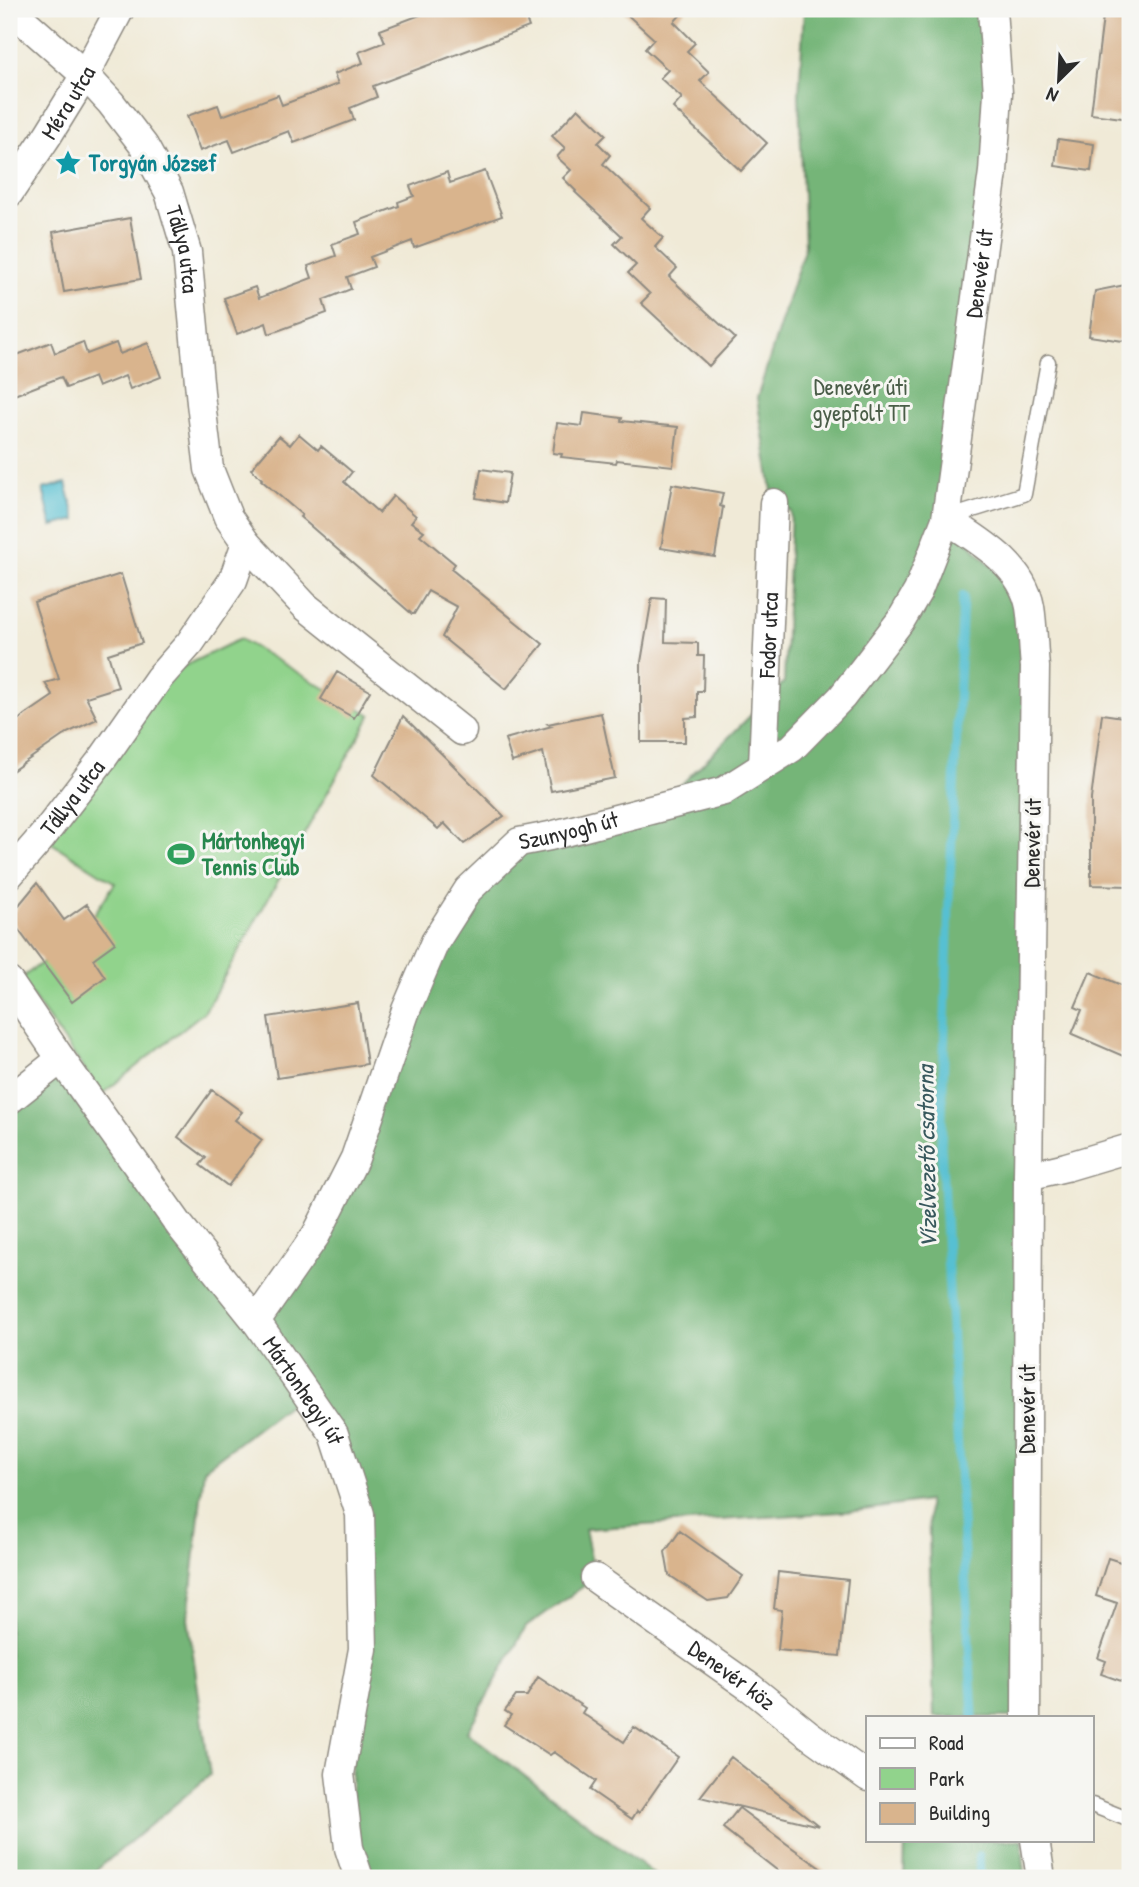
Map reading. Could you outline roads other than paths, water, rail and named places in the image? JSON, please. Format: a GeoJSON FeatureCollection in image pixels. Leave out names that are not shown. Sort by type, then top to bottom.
{"type":"FeatureCollection","features":[{"type":"Feature","properties":{"kind":"street","name":"Tállya utca"},"geometry":{"type":"LineString","coordinates":[[10,9],[85,75],[111,103],[144,146],[169,192],[187,253],[209,469],[228,517],[246,543],[305,606],[462,731]]}},
{"type":"Feature","properties":{"kind":"street","name":"Méra utca"},"geometry":{"type":"LineString","coordinates":[[9,193],[85,75],[120,9]]}},
{"type":"Feature","properties":{"kind":"street","name":"Denevér út"},"geometry":{"type":"LineString","coordinates":[[992,9],[998,93],[993,172],[946,519],[991,549],[1017,575],[1029,605],[1035,667],[1028,1176],[1026,1716]]}},
{"type":"Feature","properties":{"kind":"street","name":"Fodor utca"},"geometry":{"type":"LineString","coordinates":[[763,766],[774,503]]}},
{"type":"Feature","properties":{"kind":"street","name":"Szunyogh út"},"geometry":{"type":"LineString","coordinates":[[256,1321],[316,1235],[355,1158],[411,999],[435,942],[468,890],[519,842],[724,791],[792,748],[842,697],[901,620],[918,591],[946,519]]}},
{"type":"Feature","properties":{"kind":"street","name":"Tállya utca"},"geometry":{"type":"LineString","coordinates":[[9,875],[103,758],[159,678],[190,643],[233,580],[246,543]]}},
{"type":"Feature","properties":{"kind":"street","name":"Mártonhegyi út"},"geometry":{"type":"LineString","coordinates":[[9,982],[180,1226],[256,1321],[334,1434],[360,1514],[363,1648],[340,1774],[349,1848],[359,1878]]}},
{"type":"Feature","properties":{"kind":"street"},"geometry":{"type":"LineString","coordinates":[[9,1100],[61,1059]]}},
{"type":"Feature","properties":{"kind":"street"},"geometry":{"type":"LineString","coordinates":[[1028,1176],[1130,1148]]}},
{"type":"Feature","properties":{"kind":"street","name":"Denevér köz"},"geometry":{"type":"LineString","coordinates":[[595,1578],[751,1688],[866,1776]]}},
{"type":"Feature","properties":{"kind":"street"},"geometry":{"type":"LineString","coordinates":[[1035,1842],[1041,1878]]}},
{"type":"Feature","properties":{"kind":"lane"},"geometry":{"type":"LineString","coordinates":[[946,519],[1024,494],[1048,362]]}},
{"type":"Feature","properties":{"kind":"lane"},"geometry":{"type":"LineString","coordinates":[[1094,1806],[1130,1820]]}},
{"type":"Feature","properties":{"kind":"water"},"geometry":{"type":"Polygon","coordinates":[[[66,483],[76,520],[52,526],[43,489],[66,483]]]}},
{"type":"Feature","properties":{"kind":"waterway","name":"Vízelvezető csatorna"},"geometry":{"type":"LineString","coordinates":[[963,596],[941,1146],[973,1716]]}},
{"type":"Feature","properties":{"kind":"waterway","name":"Vízelvezető csatorna"},"geometry":{"type":"LineString","coordinates":[[979,1856],[980,1878]]}},
{"type":"Feature","properties":{"kind":"place","name":"Torgyán József"},"geometry":{"type":"Point","coordinates":[68,163]}},
{"type":"Feature","properties":{"kind":"place","name":"Mártonhegyi Tennis Club"},"geometry":{"type":"Point","coordinates":[181,854]}},
{"type":"Feature","properties":{"kind":"park label","name":"Denevér úti gyepfolt TT"},"geometry":{"type":"Point","coordinates":[861,400]}}]}
